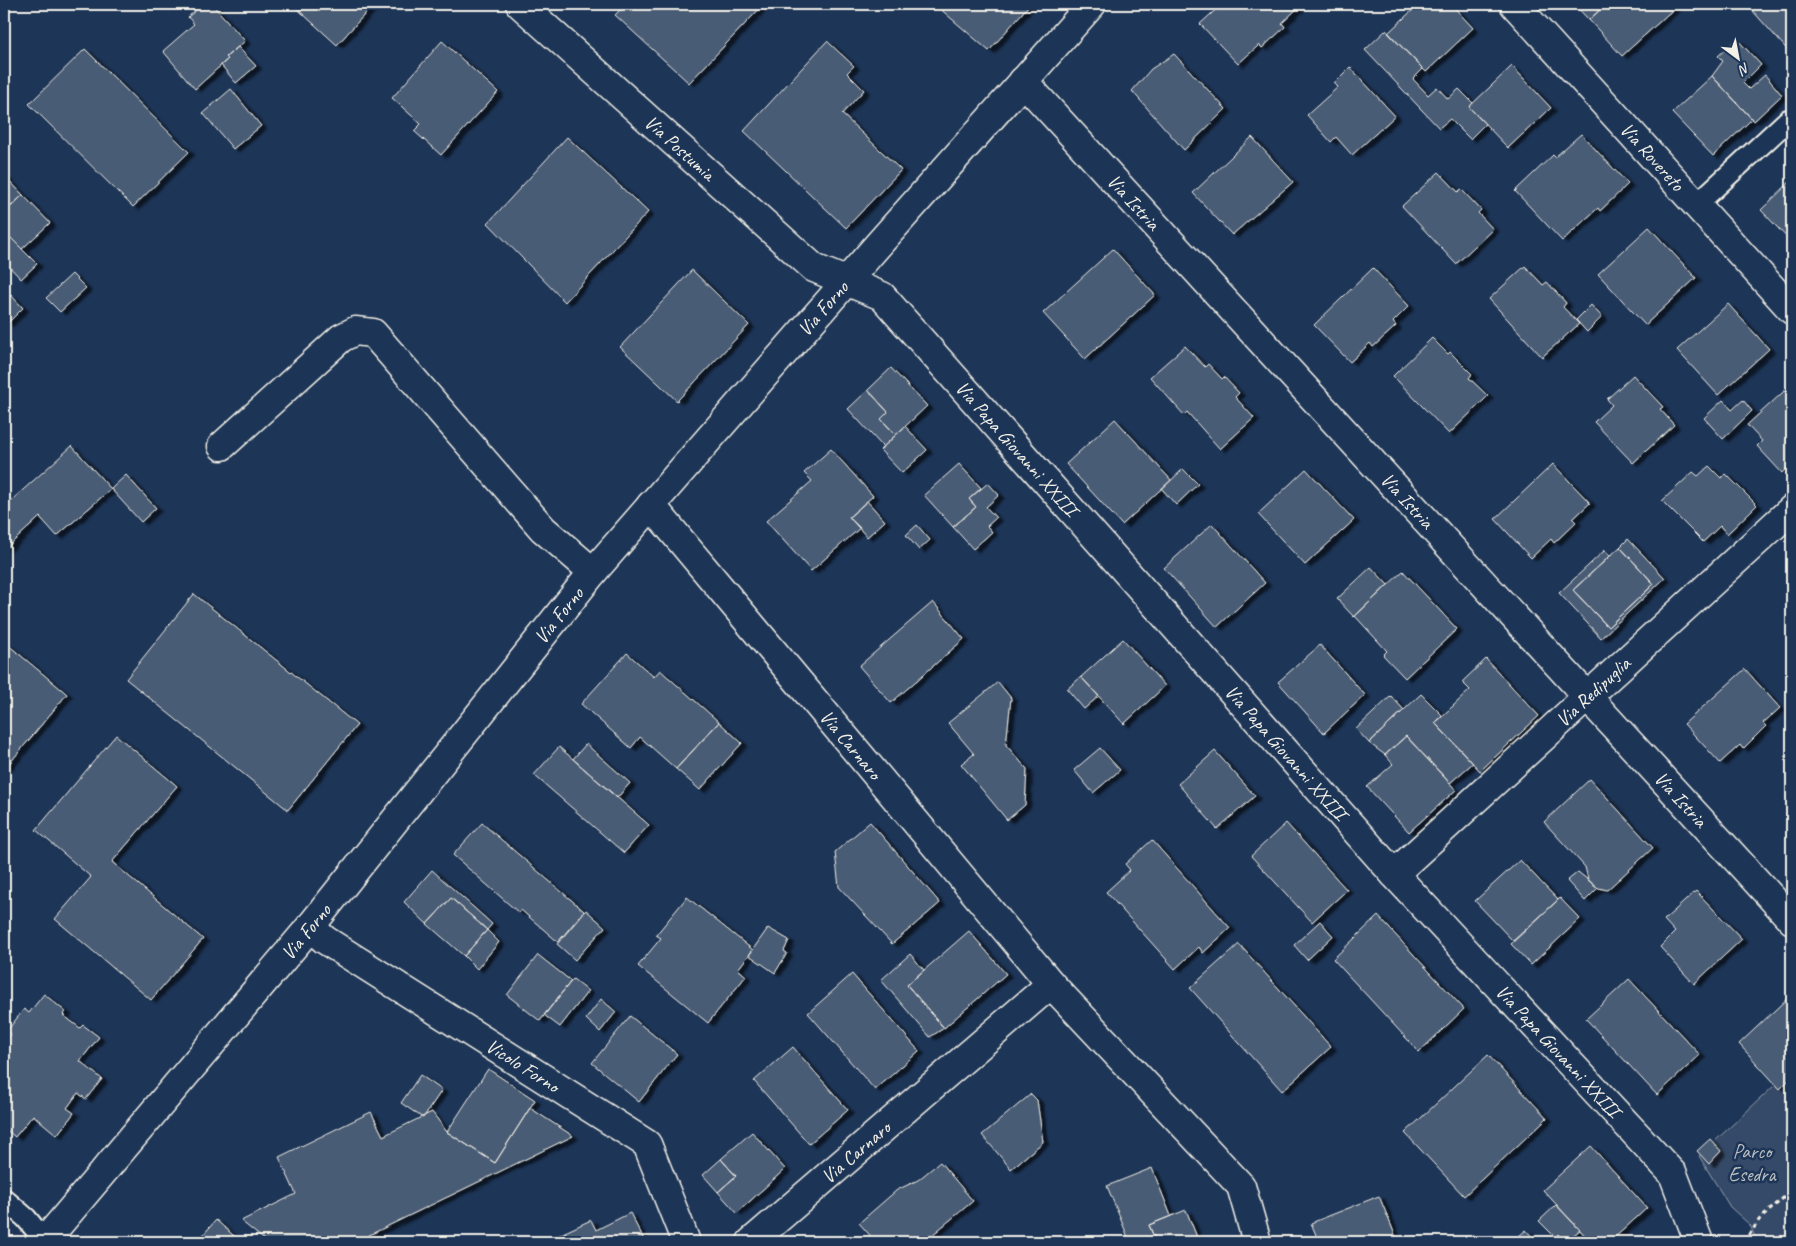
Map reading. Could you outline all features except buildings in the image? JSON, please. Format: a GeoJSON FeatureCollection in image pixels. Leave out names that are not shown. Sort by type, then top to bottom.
{"type":"FeatureCollection","features":[{"type":"Feature","properties":{"kind":"street","name":"Via Forno"},"geometry":{"type":"LineString","coordinates":[[44,1242],[310,927],[593,572],[1092,4]]}},
{"type":"Feature","properties":{"kind":"street","name":"Via Rovereto"},"geometry":{"type":"LineString","coordinates":[[1514,4],[1792,310]]}},
{"type":"Feature","properties":{"kind":"street","name":"Via Postumia"},"geometry":{"type":"LineString","coordinates":[[527,6],[814,268],[848,281]]}},
{"type":"Feature","properties":{"kind":"street","name":"Via Istria"},"geometry":{"type":"LineString","coordinates":[[1023,81],[1792,920]]}},
{"type":"Feature","properties":{"kind":"street","name":"Via Papa Giovanni XXIII"},"geometry":{"type":"LineString","coordinates":[[848,281],[882,296],[1394,874],[1673,1174],[1699,1242]]}},
{"type":"Feature","properties":{"kind":"street"},"geometry":{"type":"LineString","coordinates":[[222,446],[341,338],[355,331],[374,333],[543,529],[593,572]]}},
{"type":"Feature","properties":{"kind":"street","name":"Via Carnaro"},"geometry":{"type":"LineString","coordinates":[[651,505],[1051,984],[1241,1186],[1257,1242]]}},
{"type":"Feature","properties":{"kind":"street","name":"Via Redipuglia"},"geometry":{"type":"LineString","coordinates":[[1394,874],[1792,509]]}},
{"type":"Feature","properties":{"kind":"street","name":"Vicolo Forno"},"geometry":{"type":"LineString","coordinates":[[310,927],[325,940],[647,1144],[686,1242]]}},
{"type":"Feature","properties":{"kind":"street","name":"Via Carnaro"},"geometry":{"type":"LineString","coordinates":[[751,1242],[1051,984]]}},
{"type":"Feature","properties":{"kind":"lane"},"geometry":{"type":"LineString","coordinates":[[1696,205],[1788,120]]}},
{"type":"Feature","properties":{"kind":"lane"},"geometry":{"type":"LineString","coordinates":[[4,1199],[26,1218],[44,1242]]}},
{"type":"Feature","properties":{"kind":"path"},"geometry":{"type":"LineString","coordinates":[[1745,1242],[1760,1220],[1792,1190]]}},
{"type":"Feature","properties":{"kind":"green space","name":"Parco Esedra"},"geometry":{"type":"Polygon","coordinates":[[[1792,1069],[1792,1242],[1757,1242],[1750,1225],[1730,1207],[1699,1156],[1792,1069]]]}}]}
